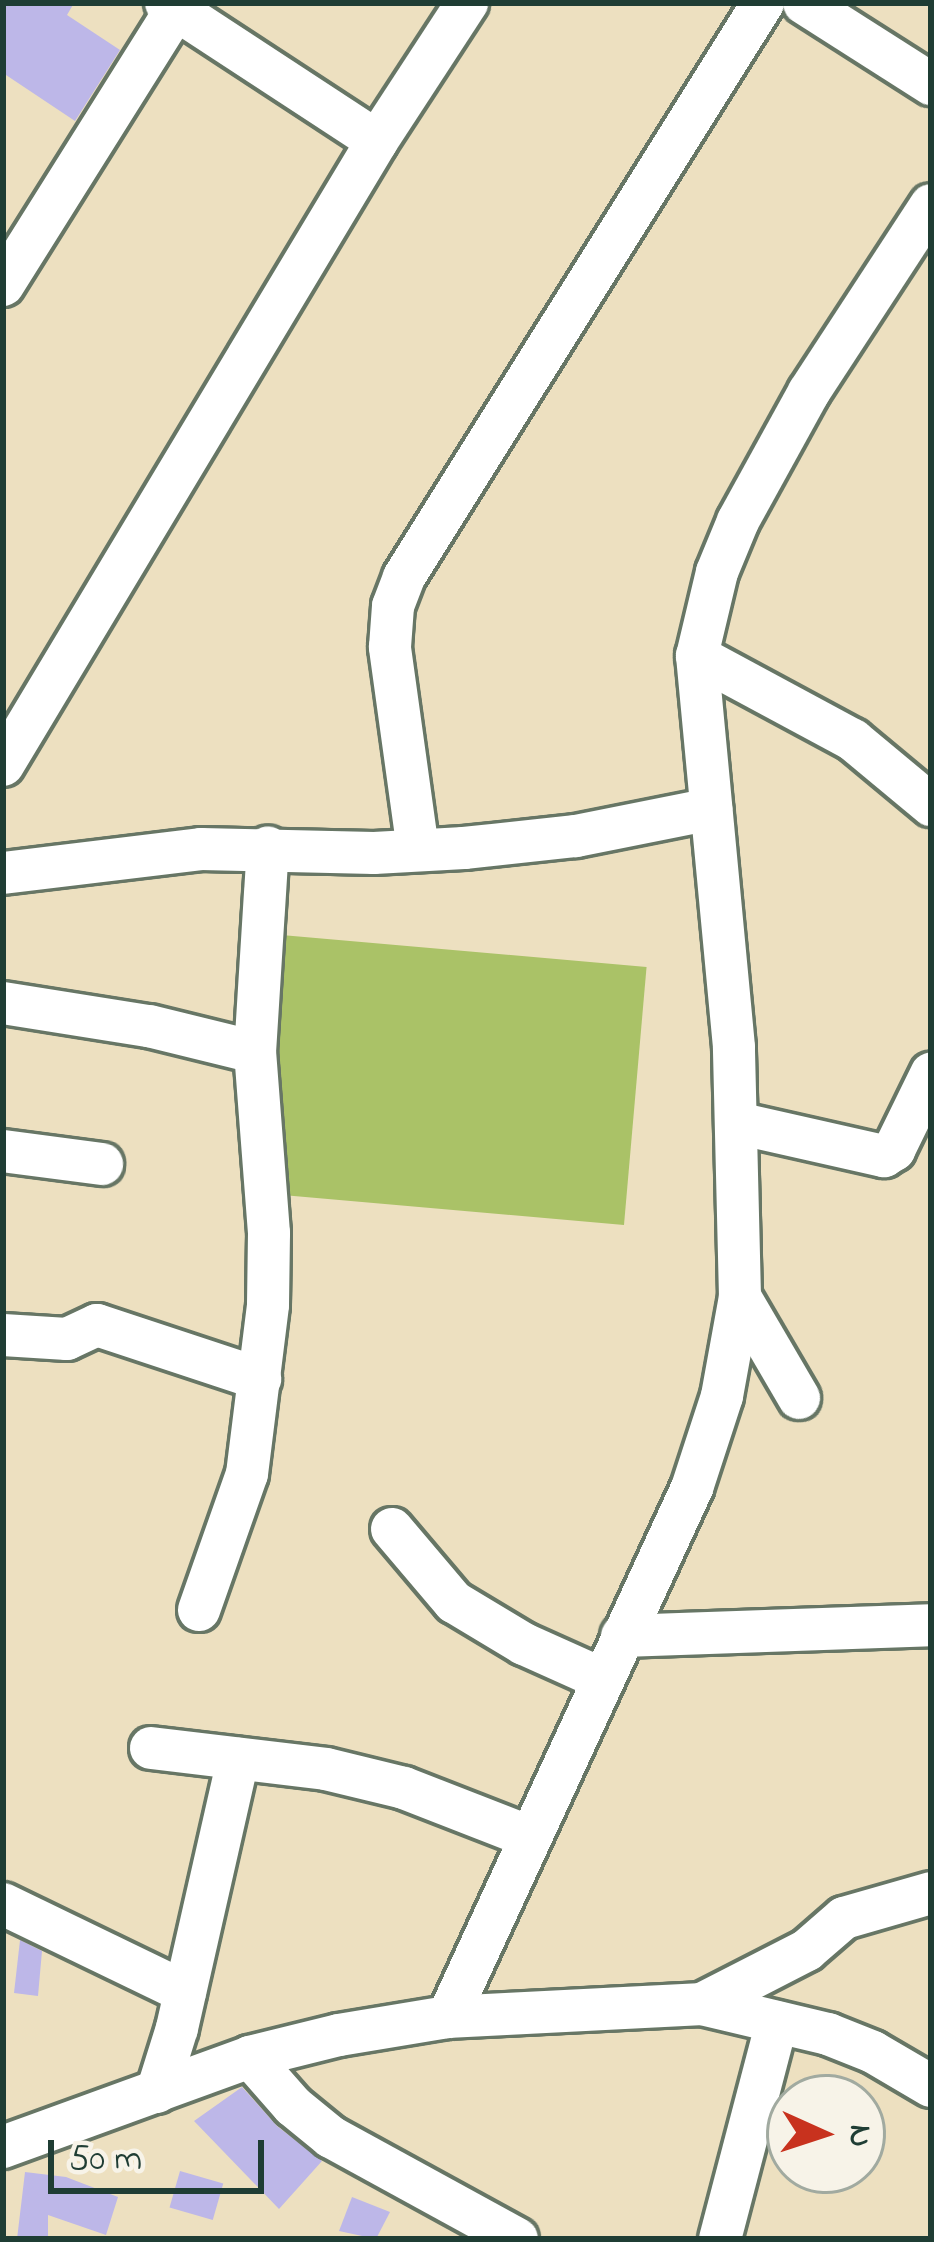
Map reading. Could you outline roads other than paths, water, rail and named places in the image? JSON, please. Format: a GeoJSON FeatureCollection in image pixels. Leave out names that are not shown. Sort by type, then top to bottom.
{"type":"FeatureCollection","features":[{"type":"Feature","properties":{"kind":"street"},"geometry":{"type":"LineString","coordinates":[[3,766],[377,141],[467,3]]}},
{"type":"Feature","properties":{"kind":"street"},"geometry":{"type":"LineString","coordinates":[[418,850],[390,647],[393,606],[404,577],[763,3]]}},
{"type":"Feature","properties":{"kind":"street"},"geometry":{"type":"LineString","coordinates":[[804,3],[931,84]]}},
{"type":"Feature","properties":{"kind":"street"},"geometry":{"type":"LineString","coordinates":[[3,285],[174,5],[377,141]]}},
{"type":"Feature","properties":{"kind":"street"},"geometry":{"type":"LineString","coordinates":[[448,2017],[692,1488],[722,1396],[740,1297],[737,1123],[698,656],[717,572],[738,521],[809,392],[931,206]]}},
{"type":"Feature","properties":{"kind":"street"},"geometry":{"type":"LineString","coordinates":[[698,656],[854,740],[931,805]]}},
{"type":"Feature","properties":{"kind":"street"},"geometry":{"type":"LineString","coordinates":[[3,873],[201,849],[418,850],[576,836],[710,809]]}},
{"type":"Feature","properties":{"kind":"street"},"geometry":{"type":"LineString","coordinates":[[199,1610],[247,1474],[260,1379],[269,1233],[255,1052],[268,847]]}},
{"type":"Feature","properties":{"kind":"street"},"geometry":{"type":"LineString","coordinates":[[3,1004],[149,1026],[255,1052]]}},
{"type":"Feature","properties":{"kind":"street"},"geometry":{"type":"LineString","coordinates":[[737,1123],[884,1156],[894,1150],[931,1075]]}},
{"type":"Feature","properties":{"kind":"street"},"geometry":{"type":"LineString","coordinates":[[3,1151],[102,1164]]}},
{"type":"Feature","properties":{"kind":"street"},"geometry":{"type":"LineString","coordinates":[[740,1297],[799,1398]]}},
{"type":"Feature","properties":{"kind":"street"},"geometry":{"type":"LineString","coordinates":[[3,1336],[67,1339],[97,1324],[260,1379]]}},
{"type":"Feature","properties":{"kind":"street"},"geometry":{"type":"LineString","coordinates":[[392,1528],[454,1602],[524,1645],[602,1679]]}},
{"type":"Feature","properties":{"kind":"street"},"geometry":{"type":"LineString","coordinates":[[622,1636],[931,1625]]}},
{"type":"Feature","properties":{"kind":"street"},"geometry":{"type":"LineString","coordinates":[[151,1748],[326,1769],[404,1788],[530,1837]]}},
{"type":"Feature","properties":{"kind":"street"},"geometry":{"type":"LineString","coordinates":[[157,2092],[238,1759]]}},
{"type":"Feature","properties":{"kind":"street"},"geometry":{"type":"LineString","coordinates":[[702,2004],[807,1950],[844,1918],[931,1893]]}},
{"type":"Feature","properties":{"kind":"street"},"geometry":{"type":"LineString","coordinates":[[3,1904],[185,1991]]}},
{"type":"Feature","properties":{"kind":"street"},"geometry":{"type":"LineString","coordinates":[[3,2146],[250,2057],[339,2035],[448,2017],[702,2004],[873,2052],[931,2086]]}},
{"type":"Feature","properties":{"kind":"street"},"geometry":{"type":"LineString","coordinates":[[720,2239],[777,2022]]}},
{"type":"Feature","properties":{"kind":"street"},"geometry":{"type":"LineString","coordinates":[[250,2057],[293,2106],[332,2137],[517,2239]]}}]}
